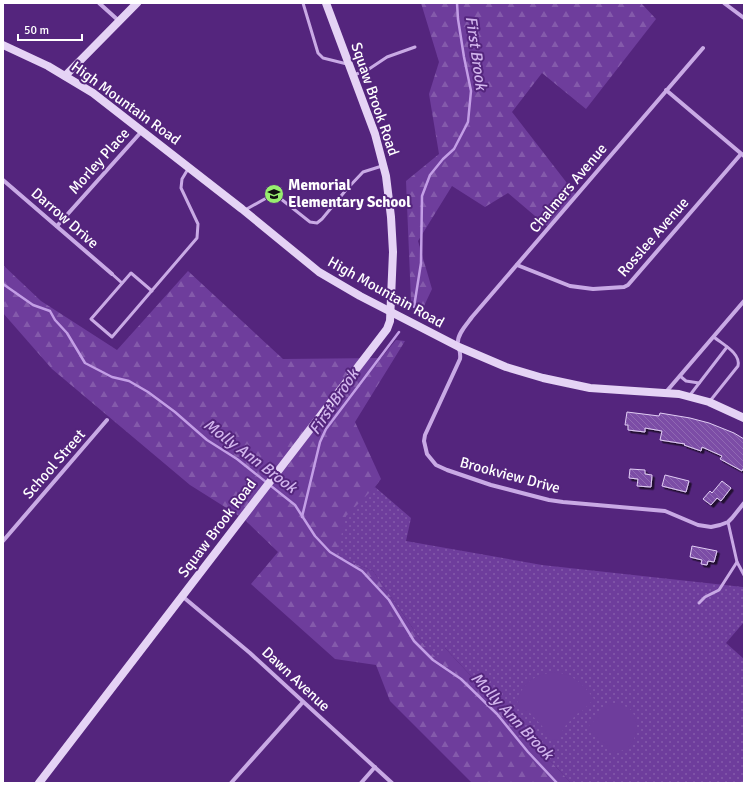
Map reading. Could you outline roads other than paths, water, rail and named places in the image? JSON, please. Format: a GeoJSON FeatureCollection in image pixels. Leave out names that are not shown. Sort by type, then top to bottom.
{"type":"FeatureCollection","features":[{"type":"Feature","properties":{"kind":"street"},"geometry":{"type":"LineString","coordinates":[[99,3],[119,21]]}},
{"type":"Feature","properties":{"kind":"street"},"geometry":{"type":"LineString","coordinates":[[65,76],[136,3]]}},
{"type":"Feature","properties":{"kind":"street","name":"Squaw Brook Road"},"geometry":{"type":"LineString","coordinates":[[39,783],[387,329],[390,321],[393,252],[391,217],[384,165],[375,134],[326,3]]}},
{"type":"Feature","properties":{"kind":"street"},"geometry":{"type":"LineString","coordinates":[[724,3],[744,18]]}},
{"type":"Feature","properties":{"kind":"street","name":"High Mountain Road"},"geometry":{"type":"LineString","coordinates":[[3,45],[48,66],[93,93],[244,210],[319,272],[360,296],[459,347],[506,367],[566,384],[590,388],[666,392],[709,402],[744,418]]}},
{"type":"Feature","properties":{"kind":"street","name":"Chalmers Avenue"},"geometry":{"type":"LineString","coordinates":[[459,347],[459,337],[472,317],[702,48]]}},
{"type":"Feature","properties":{"kind":"street"},"geometry":{"type":"LineString","coordinates":[[666,90],[743,155]]}},
{"type":"Feature","properties":{"kind":"street","name":"Morley Place"},"geometry":{"type":"LineString","coordinates":[[57,226],[142,130]]}},
{"type":"Feature","properties":{"kind":"street","name":"Rosslee Avenue"},"geometry":{"type":"LineString","coordinates":[[517,265],[570,286],[593,289],[624,287],[628,285],[743,155]]}},
{"type":"Feature","properties":{"kind":"street","name":"Darrow Drive"},"geometry":{"type":"LineString","coordinates":[[3,180],[112,274]]}},
{"type":"Feature","properties":{"kind":"street"},"geometry":{"type":"LineString","coordinates":[[666,392],[744,301]]}},
{"type":"Feature","properties":{"kind":"street","name":"Brookview Drive"},"geometry":{"type":"LineString","coordinates":[[459,347],[461,353],[460,359],[425,435],[424,441],[427,454],[436,465],[491,485],[548,500],[665,511],[701,526],[720,525],[728,522]]}},
{"type":"Feature","properties":{"kind":"street","name":"School Street"},"geometry":{"type":"LineString","coordinates":[[3,542],[107,420]]}},
{"type":"Feature","properties":{"kind":"street"},"geometry":{"type":"LineString","coordinates":[[728,522],[744,503]]}},
{"type":"Feature","properties":{"kind":"street","name":"Dawn Avenue"},"geometry":{"type":"LineString","coordinates":[[182,596],[245,649],[392,783]]}},
{"type":"Feature","properties":{"kind":"street"},"geometry":{"type":"LineString","coordinates":[[231,783],[303,702]]}},
{"type":"Feature","properties":{"kind":"street"},"geometry":{"type":"LineString","coordinates":[[361,783],[375,767]]}},
{"type":"Feature","properties":{"kind":"lane"},"geometry":{"type":"LineString","coordinates":[[303,3],[318,53],[324,58],[349,64]]}},
{"type":"Feature","properties":{"kind":"lane"},"geometry":{"type":"LineString","coordinates":[[352,75],[369,69],[387,57],[415,47]]}},
{"type":"Feature","properties":{"kind":"lane"},"geometry":{"type":"LineString","coordinates":[[244,210],[270,196],[281,199],[310,222],[317,223],[364,172],[384,165]]}},
{"type":"Feature","properties":{"kind":"lane"},"geometry":{"type":"LineString","coordinates":[[152,291],[131,273],[91,319],[112,337],[152,291],[197,238],[198,224],[181,188],[182,179],[189,167]]}},
{"type":"Feature","properties":{"kind":"lane"},"geometry":{"type":"LineString","coordinates":[[112,274],[122,283]]}},
{"type":"Feature","properties":{"kind":"lane"},"geometry":{"type":"LineString","coordinates":[[709,402],[738,366],[736,356],[714,337]]}},
{"type":"Feature","properties":{"kind":"lane"},"geometry":{"type":"LineString","coordinates":[[689,397],[727,347]]}},
{"type":"Feature","properties":{"kind":"lane"},"geometry":{"type":"LineString","coordinates":[[680,376],[686,380],[699,383]]}},
{"type":"Feature","properties":{"kind":"lane"},"geometry":{"type":"LineString","coordinates":[[728,522],[737,562],[744,575]]}},
{"type":"Feature","properties":{"kind":"lane"},"geometry":{"type":"LineString","coordinates":[[699,604],[706,597],[719,590],[737,562]]}},
{"type":"Feature","properties":{"kind":"waterway","name":"First Brook"},"geometry":{"type":"LineString","coordinates":[[414,307],[421,263],[422,196],[430,175],[443,159],[454,149],[468,122],[471,91],[464,57],[457,3]]}},
{"type":"Feature","properties":{"kind":"waterway","name":"Molly Ann Brook"},"geometry":{"type":"LineString","coordinates":[[3,284],[33,305],[50,311],[55,320],[67,333],[85,363],[112,377],[129,381],[148,392],[175,412],[207,440],[237,459],[295,505],[315,536],[330,552],[362,571],[389,600],[414,641],[433,660],[461,679],[497,714],[528,752],[557,783]]}},
{"type":"Feature","properties":{"kind":"waterway","name":"First Brook"},"geometry":{"type":"LineString","coordinates":[[302,517],[320,442],[326,429],[399,332]]}},
{"type":"Feature","properties":{"kind":"place","name":"Memorial Elementary School"},"geometry":{"type":"Point","coordinates":[274,194]}}]}
